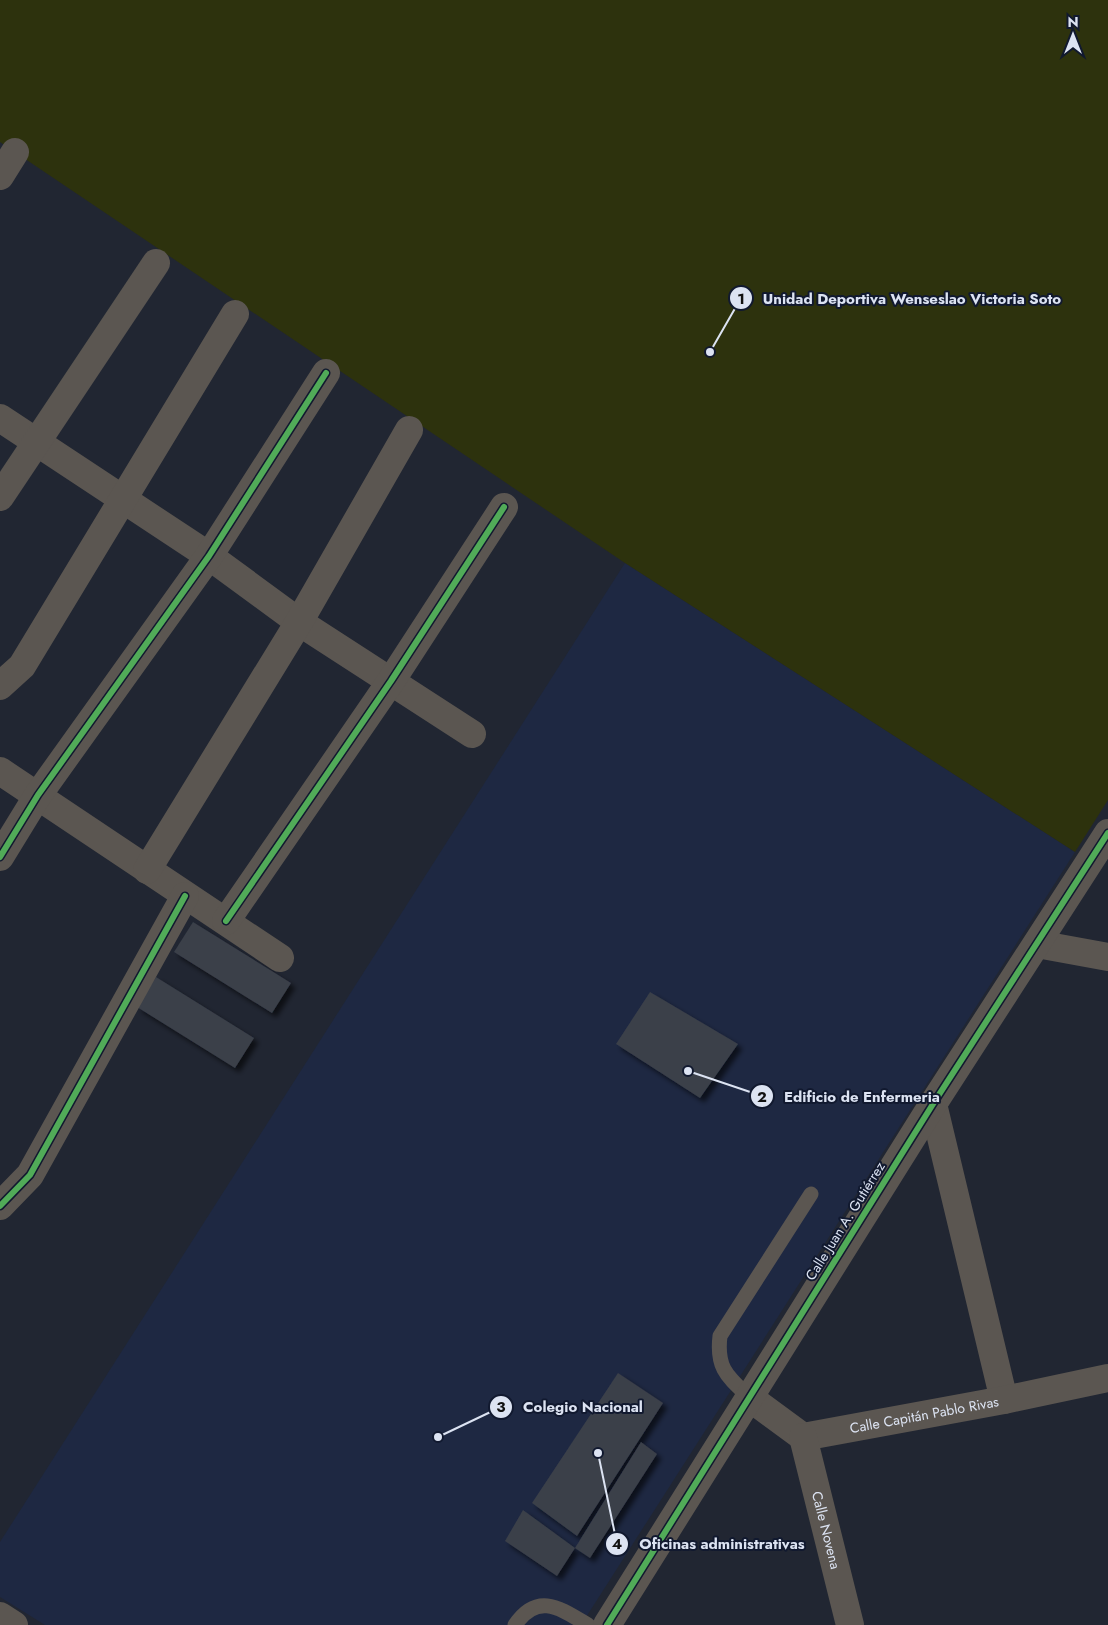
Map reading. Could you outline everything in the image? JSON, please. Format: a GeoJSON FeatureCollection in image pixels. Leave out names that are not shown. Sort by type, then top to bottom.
{"type":"FeatureCollection","features":[{"type":"Feature","properties":{"kind":"street"},"geometry":{"type":"LineString","coordinates":[[0,176],[15,152]]}},
{"type":"Feature","properties":{"kind":"street"},"geometry":{"type":"LineString","coordinates":[[0,496],[156,263]]}},
{"type":"Feature","properties":{"kind":"street"},"geometry":{"type":"LineString","coordinates":[[0,686],[22,666],[121,499],[235,314]]}},
{"type":"Feature","properties":{"kind":"street"},"geometry":{"type":"LineString","coordinates":[[0,857],[38,795],[209,556],[326,373]]}},
{"type":"Feature","properties":{"kind":"street"},"geometry":{"type":"LineString","coordinates":[[0,418],[38,441],[121,499],[209,556],[299,622],[472,734]]}},
{"type":"Feature","properties":{"kind":"street"},"geometry":{"type":"LineString","coordinates":[[147,870],[299,622],[409,430]]}},
{"type":"Feature","properties":{"kind":"street"},"geometry":{"type":"LineString","coordinates":[[226,921],[391,681],[504,507]]}},
{"type":"Feature","properties":{"kind":"street"},"geometry":{"type":"LineString","coordinates":[[0,771],[280,958]]}},
{"type":"Feature","properties":{"kind":"street","name":"Calle Juan A. Gutiérrez"},"geometry":{"type":"LineString","coordinates":[[607,1625],[933,1104],[1108,833]]}},
{"type":"Feature","properties":{"kind":"street"},"geometry":{"type":"LineString","coordinates":[[0,1206],[30,1175],[185,896]]}},
{"type":"Feature","properties":{"kind":"street"},"geometry":{"type":"LineString","coordinates":[[1037,944],[1108,957]]}},
{"type":"Feature","properties":{"kind":"street"},"geometry":{"type":"LineString","coordinates":[[933,1104],[1004,1400]]}},
{"type":"Feature","properties":{"kind":"street","name":"Calle Capitán Pablo Rivas"},"geometry":{"type":"LineString","coordinates":[[804,1436],[1004,1400],[1108,1378]]}},
{"type":"Feature","properties":{"kind":"street"},"geometry":{"type":"LineString","coordinates":[[750,1398],[804,1436]]}},
{"type":"Feature","properties":{"kind":"street","name":"Calle Novena"},"geometry":{"type":"LineString","coordinates":[[804,1436],[850,1625]]}},
{"type":"Feature","properties":{"kind":"street"},"geometry":{"type":"LineString","coordinates":[[0,1616],[14,1625]]}},
{"type":"Feature","properties":{"kind":"lane"},"geometry":{"type":"LineString","coordinates":[[750,1398],[725,1374],[718,1355],[720,1336],[811,1194]]}},
{"type":"Feature","properties":{"kind":"lane"},"geometry":{"type":"LineString","coordinates":[[516,1625],[524,1612],[539,1606],[556,1606],[588,1625]]}},
{"type":"Feature","properties":{"kind":"shaded area"},"geometry":{"type":"Polygon","coordinates":[[[625,563],[1075,852],[581,1625],[45,1625],[0,1597],[0,1542],[625,563]]]}},
{"type":"Feature","properties":{"kind":"green space"},"geometry":{"type":"Polygon","coordinates":[[[0,0],[1108,0],[1108,800],[1075,852],[625,563],[0,142],[0,0]]]}},
{"type":"Feature","properties":{"kind":"building"},"geometry":{"type":"Polygon","coordinates":[[[193,922],[291,983],[272,1013],[174,952],[193,922]]]}},
{"type":"Feature","properties":{"kind":"building"},"geometry":{"type":"Polygon","coordinates":[[[156,977],[254,1038],[235,1068],[137,1007],[156,977]]]}},
{"type":"Feature","properties":{"kind":"building"},"geometry":{"type":"Polygon","coordinates":[[[650,992],[738,1044],[700,1098],[616,1044],[650,992]]]}},
{"type":"Feature","properties":{"kind":"building"},"geometry":{"type":"Polygon","coordinates":[[[618,1373],[663,1403],[577,1536],[532,1503],[618,1373]]]}},
{"type":"Feature","properties":{"kind":"building"},"geometry":{"type":"Polygon","coordinates":[[[641,1442],[657,1454],[590,1558],[575,1548],[641,1442]]]}},
{"type":"Feature","properties":{"kind":"building"},"geometry":{"type":"Polygon","coordinates":[[[523,1510],[575,1548],[557,1576],[505,1541],[523,1510]]]}},
{"type":"Feature","properties":{"kind":"cycle path"},"geometry":{"type":"LineString","coordinates":[[0,857],[38,795],[209,556],[326,373]]}},
{"type":"Feature","properties":{"kind":"cycle path"},"geometry":{"type":"LineString","coordinates":[[226,921],[391,681],[504,507]]}},
{"type":"Feature","properties":{"kind":"cycle path"},"geometry":{"type":"LineString","coordinates":[[607,1625],[933,1104],[1108,833]]}},
{"type":"Feature","properties":{"kind":"cycle path"},"geometry":{"type":"LineString","coordinates":[[0,1206],[30,1175],[185,896]]}},
{"type":"Feature","properties":{"kind":"place","name":"Unidad Deportiva Wenseslao Victoria Soto"},"geometry":{"type":"Point","coordinates":[710,352]}},
{"type":"Feature","properties":{"kind":"place","name":"Edificio de Enfermeria"},"geometry":{"type":"Point","coordinates":[688,1071]}},
{"type":"Feature","properties":{"kind":"place","name":"Colegio Nacional"},"geometry":{"type":"Point","coordinates":[438,1437]}},
{"type":"Feature","properties":{"kind":"place","name":"Oficinas administrativas"},"geometry":{"type":"Point","coordinates":[598,1453]}}]}
